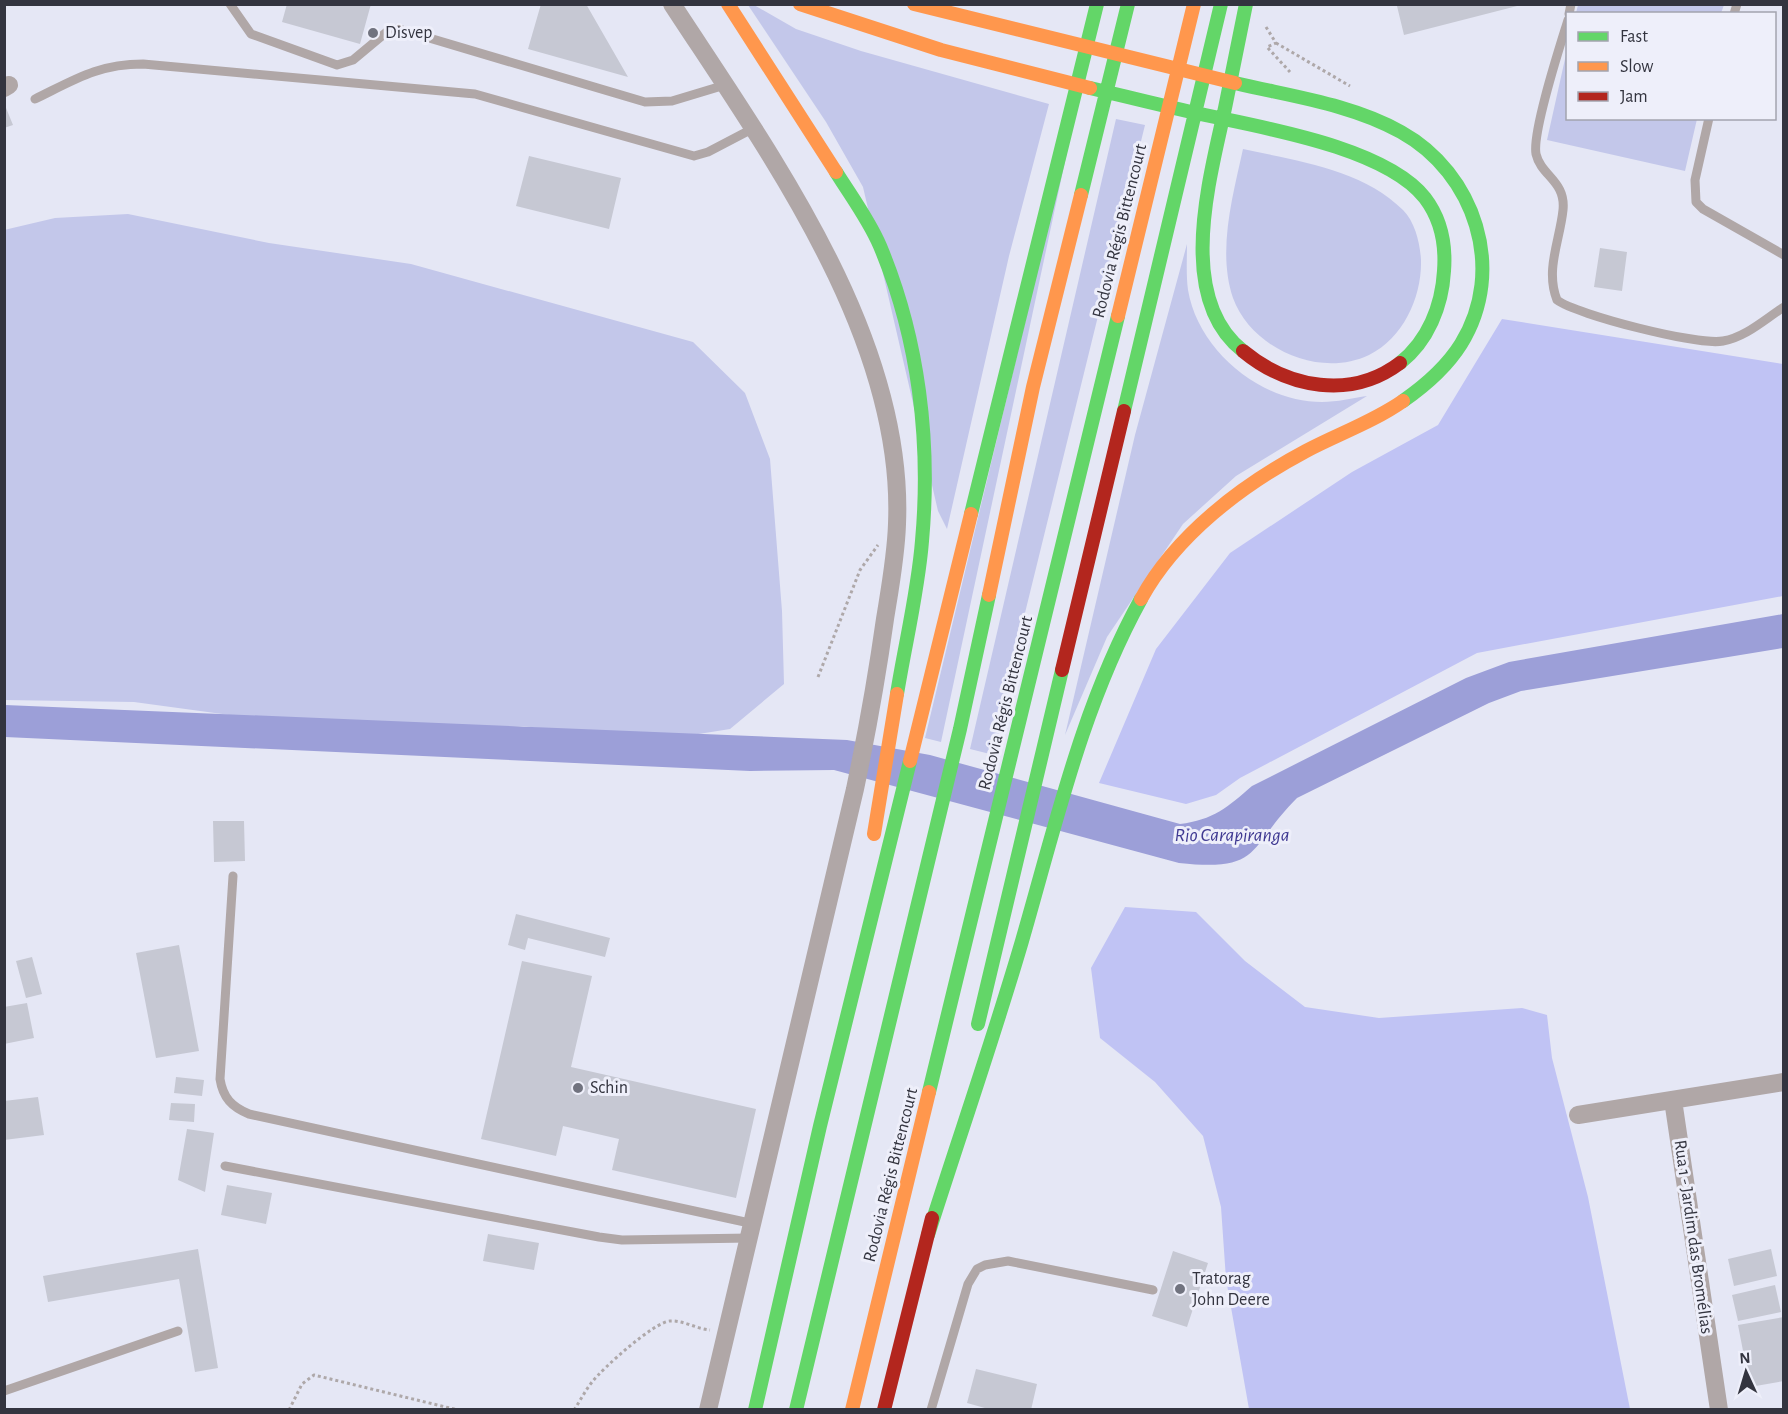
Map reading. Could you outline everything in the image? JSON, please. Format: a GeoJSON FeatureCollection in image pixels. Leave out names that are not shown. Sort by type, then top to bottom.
{"type":"FeatureCollection","features":[{"type":"Feature","properties":{"kind":"main road"},"geometry":{"type":"LineString","coordinates":[[728,4],[865,218],[888,265],[908,333],[923,423],[925,511],[917,580],[872,847]]}},
{"type":"Feature","properties":{"kind":"main road"},"geometry":{"type":"LineString","coordinates":[[800,4],[990,65],[1278,132],[1370,160],[1424,197],[1437,220],[1444,245],[1445,282],[1433,319],[1412,352],[1380,376],[1349,385],[1309,384],[1283,378],[1260,367],[1225,336],[1210,304],[1203,232],[1207,198],[1246,4]]}},
{"type":"Feature","properties":{"kind":"main road"},"geometry":{"type":"LineString","coordinates":[[914,4],[1364,116],[1404,133],[1436,161],[1463,190],[1476,227],[1484,271],[1473,318],[1454,356],[1423,390],[1373,420],[1302,453],[1233,501],[1177,548],[1148,588],[1122,632],[1092,699],[1021,945],[928,1235]]}},
{"type":"Feature","properties":{"kind":"main road"},"geometry":{"type":"LineString","coordinates":[[754,1410],[901,792],[1097,4]]}},
{"type":"Feature","properties":{"kind":"main road","name":"Rodovia Régis Bittencourt"},"geometry":{"type":"LineString","coordinates":[[796,1410],[960,729],[1033,387],[1128,4]]}},
{"type":"Feature","properties":{"kind":"main road","name":"Rodovia Régis Bittencourt"},"geometry":{"type":"LineString","coordinates":[[852,1410],[1194,4]]}},
{"type":"Feature","properties":{"kind":"main road"},"geometry":{"type":"LineString","coordinates":[[974,1038],[1221,4]]}},
{"type":"Feature","properties":{"kind":"main road"},"geometry":{"type":"LineString","coordinates":[[820,1126],[868,868]]}},
{"type":"Feature","properties":{"kind":"main road"},"geometry":{"type":"LineString","coordinates":[[884,1410],[966,1072]]}},
{"type":"Feature","properties":{"kind":"street"},"geometry":{"type":"LineString","coordinates":[[672,4],[752,129],[830,263],[874,365],[886,410],[894,461],[897,523],[871,711],[855,789],[708,1410]]}},
{"type":"Feature","properties":{"kind":"street"},"geometry":{"type":"LineString","coordinates":[[1578,1115],[1784,1082]]}},
{"type":"Feature","properties":{"kind":"street","name":"Rua 1 - Jardim das Bromélias"},"geometry":{"type":"LineString","coordinates":[[1673,1100],[1719,1410]]}},
{"type":"Feature","properties":{"kind":"lane"},"geometry":{"type":"LineString","coordinates":[[230,4],[251,34],[330,64],[348,63],[379,37],[394,28],[645,102],[672,101],[725,85]]}},
{"type":"Feature","properties":{"kind":"lane"},"geometry":{"type":"LineString","coordinates":[[1566,28],[1536,143],[1536,155],[1541,165],[1556,182],[1563,199],[1552,278],[1557,300],[1580,312],[1703,342],[1734,338],[1784,307]]}},
{"type":"Feature","properties":{"kind":"lane"},"geometry":{"type":"LineString","coordinates":[[35,99],[100,68],[114,64],[143,64],[475,94],[694,156],[708,152],[752,129]]}},
{"type":"Feature","properties":{"kind":"lane"},"geometry":{"type":"LineString","coordinates":[[1709,120],[1695,180],[1696,202],[1703,209],[1784,255]]}},
{"type":"Feature","properties":{"kind":"lane"},"geometry":{"type":"LineString","coordinates":[[233,876],[220,1080],[222,1089],[234,1107],[249,1114],[752,1231]]}},
{"type":"Feature","properties":{"kind":"lane"},"geometry":{"type":"LineString","coordinates":[[225,1166],[622,1240],[752,1231]]}},
{"type":"Feature","properties":{"kind":"lane"},"geometry":{"type":"LineString","coordinates":[[931,1410],[969,1284],[977,1269],[996,1261],[1021,1262],[1153,1290]]}},
{"type":"Feature","properties":{"kind":"lane"},"geometry":{"type":"LineString","coordinates":[[4,1392],[178,1331]]}},
{"type":"Feature","properties":{"kind":"path"},"geometry":{"type":"LineString","coordinates":[[1265,25],[1276,43],[1357,90]]}},
{"type":"Feature","properties":{"kind":"path"},"geometry":{"type":"LineString","coordinates":[[1276,43],[1267,47],[1296,78],[1279,94]]}},
{"type":"Feature","properties":{"kind":"path"},"geometry":{"type":"LineString","coordinates":[[818,677],[860,570],[867,557],[897,523]]}},
{"type":"Feature","properties":{"kind":"path"},"geometry":{"type":"LineString","coordinates":[[574,1410],[592,1382],[608,1365],[660,1323],[673,1320],[698,1329],[727,1332]]}},
{"type":"Feature","properties":{"kind":"path"},"geometry":{"type":"LineString","coordinates":[[289,1410],[302,1384],[314,1375],[458,1410]]}},
{"type":"Feature","properties":{"kind":"shaded area"},"geometry":{"type":"Polygon","coordinates":[[[1578,4],[1724,5],[1721,12],[1576,12],[1578,4]]]}},
{"type":"Feature","properties":{"kind":"shaded area"},"geometry":{"type":"Polygon","coordinates":[[[748,5],[754,5],[796,29],[861,51],[1049,104],[1009,256],[947,529],[938,511],[863,187],[826,122],[748,5]]]}},
{"type":"Feature","properties":{"kind":"shaded area"},"geometry":{"type":"Polygon","coordinates":[[[1566,54],[1566,120],[1697,120],[1685,171],[1547,140],[1566,54]]]}},
{"type":"Feature","properties":{"kind":"shaded area"},"geometry":{"type":"Polygon","coordinates":[[[1076,110],[941,742],[925,738],[1076,110]]]}},
{"type":"Feature","properties":{"kind":"shaded area"},"geometry":{"type":"Polygon","coordinates":[[[1116,119],[1145,125],[1023,621],[994,755],[970,749],[1116,119]]]}},
{"type":"Feature","properties":{"kind":"shaded area"},"geometry":{"type":"Polygon","coordinates":[[[1243,149],[1307,163],[1349,176],[1387,196],[1407,215],[1416,233],[1421,260],[1418,288],[1409,315],[1392,338],[1381,348],[1369,355],[1350,361],[1329,363],[1309,361],[1271,344],[1242,316],[1233,298],[1228,280],[1226,242],[1231,204],[1243,149]]]}},
{"type":"Feature","properties":{"kind":"shaded area"},"geometry":{"type":"Polygon","coordinates":[[[128,214],[269,243],[411,264],[693,342],[745,393],[770,459],[782,611],[784,684],[730,729],[661,740],[593,735],[523,726],[451,731],[237,716],[134,702],[5,700],[4,230],[55,218],[128,214]]]}},
{"type":"Feature","properties":{"kind":"shaded area"},"geometry":{"type":"Polygon","coordinates":[[[1187,244],[1187,284],[1194,312],[1204,333],[1218,352],[1236,368],[1255,382],[1276,393],[1299,400],[1328,402],[1367,396],[1236,476],[1183,524],[1107,637],[1065,735],[1135,435],[1187,244]]]}},
{"type":"Feature","properties":{"kind":"shaded area"},"geometry":{"type":"Polygon","coordinates":[[[1502,319],[1783,364],[1783,596],[1477,653],[1240,778],[1216,795],[1186,804],[1099,783],[1156,649],[1230,553],[1352,472],[1438,425],[1502,319]]]}},
{"type":"Feature","properties":{"kind":"shaded area"},"geometry":{"type":"Polygon","coordinates":[[[1125,907],[1196,912],[1245,961],[1305,1007],[1379,1018],[1522,1008],[1547,1015],[1552,1058],[1588,1197],[1630,1409],[1249,1409],[1226,1279],[1221,1207],[1203,1136],[1155,1082],[1100,1038],[1091,968],[1125,907]]]}},
{"type":"Feature","properties":{"kind":"water","name":"Rio Carapiranga"},"geometry":{"type":"Polygon","coordinates":[[[1783,614],[1783,648],[1521,691],[1489,703],[1297,798],[1251,853],[1240,860],[1226,864],[1179,863],[834,770],[750,771],[5,737],[5,705],[847,740],[930,755],[1180,824],[1211,816],[1252,786],[1466,678],[1509,662],[1783,614]]]}},
{"type":"Feature","properties":{"kind":"building"},"geometry":{"type":"Polygon","coordinates":[[[287,4],[371,4],[360,44],[282,22],[287,4]]]}},
{"type":"Feature","properties":{"kind":"building"},"geometry":{"type":"Polygon","coordinates":[[[541,4],[586,4],[628,77],[528,49],[541,4]]]}},
{"type":"Feature","properties":{"kind":"building"},"geometry":{"type":"Polygon","coordinates":[[[1403,4],[1521,5],[1404,35],[1397,6],[1403,4]]]}},
{"type":"Feature","properties":{"kind":"building"},"geometry":{"type":"Polygon","coordinates":[[[4,103],[13,125],[4,128],[4,103]]]}},
{"type":"Feature","properties":{"kind":"building"},"geometry":{"type":"Polygon","coordinates":[[[529,156],[621,178],[609,229],[516,206],[529,156]]]}},
{"type":"Feature","properties":{"kind":"building"},"geometry":{"type":"Polygon","coordinates":[[[1600,248],[1627,252],[1622,291],[1594,287],[1600,248]]]}},
{"type":"Feature","properties":{"kind":"building"},"geometry":{"type":"Polygon","coordinates":[[[213,821],[244,821],[245,861],[214,862],[213,821]]]}},
{"type":"Feature","properties":{"kind":"building"},"geometry":{"type":"Polygon","coordinates":[[[516,914],[610,938],[605,957],[528,938],[525,950],[508,945],[516,914]]]}},
{"type":"Feature","properties":{"kind":"building"},"geometry":{"type":"Polygon","coordinates":[[[179,945],[199,1051],[156,1058],[136,953],[179,945]]]}},
{"type":"Feature","properties":{"kind":"building"},"geometry":{"type":"Polygon","coordinates":[[[32,957],[42,994],[26,998],[16,961],[32,957]]]}},
{"type":"Feature","properties":{"kind":"building","name":"Schin"},"geometry":{"type":"Polygon","coordinates":[[[522,961],[592,976],[571,1067],[756,1109],[736,1198],[612,1170],[619,1139],[563,1126],[556,1156],[481,1139],[522,961]]]}},
{"type":"Feature","properties":{"kind":"building"},"geometry":{"type":"Polygon","coordinates":[[[27,1003],[34,1038],[4,1044],[4,1007],[27,1003]]]}},
{"type":"Feature","properties":{"kind":"building"},"geometry":{"type":"Polygon","coordinates":[[[176,1077],[204,1080],[202,1096],[174,1093],[176,1077]]]}},
{"type":"Feature","properties":{"kind":"building"},"geometry":{"type":"Polygon","coordinates":[[[38,1097],[44,1135],[4,1140],[4,1101],[38,1097]]]}},
{"type":"Feature","properties":{"kind":"building"},"geometry":{"type":"Polygon","coordinates":[[[171,1103],[195,1104],[194,1122],[169,1120],[171,1103]]]}},
{"type":"Feature","properties":{"kind":"building"},"geometry":{"type":"Polygon","coordinates":[[[187,1129],[214,1133],[205,1192],[178,1180],[187,1129]]]}},
{"type":"Feature","properties":{"kind":"building"},"geometry":{"type":"Polygon","coordinates":[[[227,1185],[272,1193],[266,1224],[221,1215],[227,1185]]]}},
{"type":"Feature","properties":{"kind":"building"},"geometry":{"type":"Polygon","coordinates":[[[488,1234],[539,1243],[534,1270],[483,1261],[488,1234]]]}},
{"type":"Feature","properties":{"kind":"building"},"geometry":{"type":"Polygon","coordinates":[[[198,1249],[218,1368],[195,1372],[179,1279],[48,1302],[43,1276],[198,1249]]]}},
{"type":"Feature","properties":{"kind":"building"},"geometry":{"type":"Polygon","coordinates":[[[1771,1249],[1777,1276],[1734,1286],[1728,1259],[1771,1249]]]}},
{"type":"Feature","properties":{"kind":"building","name":"Tratorag John Deere"},"geometry":{"type":"Polygon","coordinates":[[[1173,1251],[1208,1263],[1187,1327],[1152,1316],[1173,1251]]]}},
{"type":"Feature","properties":{"kind":"building"},"geometry":{"type":"Polygon","coordinates":[[[1775,1285],[1781,1312],[1738,1321],[1732,1295],[1775,1285]]]}},
{"type":"Feature","properties":{"kind":"building"},"geometry":{"type":"Polygon","coordinates":[[[1784,1317],[1784,1381],[1750,1387],[1738,1325],[1784,1317]]]}},
{"type":"Feature","properties":{"kind":"building"},"geometry":{"type":"Polygon","coordinates":[[[976,1369],[1037,1384],[1031,1410],[992,1410],[967,1403],[976,1369]]]}},
{"type":"Feature","properties":{"kind":"traffic: fast"},"geometry":{"type":"LineString","coordinates":[[971,514],[1097,4]]}},
{"type":"Feature","properties":{"kind":"traffic: fast"},"geometry":{"type":"LineString","coordinates":[[1081,195],[1128,4]]}},
{"type":"Feature","properties":{"kind":"traffic: fast"},"geometry":{"type":"LineString","coordinates":[[1124,411],[1221,4]]}},
{"type":"Feature","properties":{"kind":"traffic: fast"},"geometry":{"type":"LineString","coordinates":[[1243,351],[1222,328],[1209,301],[1203,269],[1203,236],[1212,168],[1246,4]]}},
{"type":"Feature","properties":{"kind":"traffic: fast"},"geometry":{"type":"LineString","coordinates":[[1235,83],[1320,102],[1382,122],[1427,150],[1448,172],[1465,198],[1476,226],[1482,255],[1481,285],[1475,315],[1461,344],[1449,361],[1428,382],[1403,401]]}},
{"type":"Feature","properties":{"kind":"traffic: fast"},"geometry":{"type":"LineString","coordinates":[[1090,88],[1323,143],[1383,166],[1407,181],[1425,198],[1439,223],[1444,261],[1443,284],[1432,322],[1418,344],[1400,363]]}},
{"type":"Feature","properties":{"kind":"traffic: fast"},"geometry":{"type":"LineString","coordinates":[[836,172],[860,208],[880,246],[904,317],[919,391],[925,466],[922,541],[897,694]]}},
{"type":"Feature","properties":{"kind":"traffic: fast"},"geometry":{"type":"LineString","coordinates":[[929,1092],[1118,316]]}},
{"type":"Feature","properties":{"kind":"traffic: fast"},"geometry":{"type":"LineString","coordinates":[[796,1410],[960,729],[989,595]]}},
{"type":"Feature","properties":{"kind":"traffic: fast"},"geometry":{"type":"LineString","coordinates":[[928,1235],[1011,978],[1086,723],[1120,640],[1141,599]]}},
{"type":"Feature","properties":{"kind":"traffic: fast"},"geometry":{"type":"LineString","coordinates":[[978,1024],[1062,670]]}},
{"type":"Feature","properties":{"kind":"traffic: fast"},"geometry":{"type":"LineString","coordinates":[[755,1410],[820,1126],[910,761]]}},
{"type":"Feature","properties":{"kind":"traffic: slow"},"geometry":{"type":"LineString","coordinates":[[728,4],[836,172]]}},
{"type":"Feature","properties":{"kind":"traffic: slow"},"geometry":{"type":"LineString","coordinates":[[800,4],[941,50],[1090,88]]}},
{"type":"Feature","properties":{"kind":"traffic: slow"},"geometry":{"type":"LineString","coordinates":[[914,4],[1235,83]]}},
{"type":"Feature","properties":{"kind":"traffic: slow"},"geometry":{"type":"LineString","coordinates":[[1118,316],[1194,4]]}},
{"type":"Feature","properties":{"kind":"traffic: slow"},"geometry":{"type":"LineString","coordinates":[[989,595],[1033,387],[1081,195]]}},
{"type":"Feature","properties":{"kind":"traffic: slow"},"geometry":{"type":"LineString","coordinates":[[1141,599],[1156,576],[1192,533],[1235,496],[1282,464],[1403,401]]}},
{"type":"Feature","properties":{"kind":"traffic: slow"},"geometry":{"type":"LineString","coordinates":[[910,761],[971,514]]}},
{"type":"Feature","properties":{"kind":"traffic: slow"},"geometry":{"type":"LineString","coordinates":[[874,834],[897,694]]}},
{"type":"Feature","properties":{"kind":"traffic: slow"},"geometry":{"type":"LineString","coordinates":[[852,1410],[929,1092]]}},
{"type":"Feature","properties":{"kind":"traffic: jam"},"geometry":{"type":"LineString","coordinates":[[1243,351],[1280,374],[1320,385],[1361,382],[1381,375],[1400,363]]}},
{"type":"Feature","properties":{"kind":"traffic: jam"},"geometry":{"type":"LineString","coordinates":[[1062,670],[1124,411]]}},
{"type":"Feature","properties":{"kind":"traffic: jam"},"geometry":{"type":"LineString","coordinates":[[884,1410],[932,1218]]}},
{"type":"Feature","properties":{"kind":"place","name":"Disvep"},"geometry":{"type":"Point","coordinates":[373,33]}},
{"type":"Feature","properties":{"kind":"place","name":"Schin"},"geometry":{"type":"Point","coordinates":[578,1088]}},
{"type":"Feature","properties":{"kind":"place","name":"Tratorag John Deere"},"geometry":{"type":"Point","coordinates":[1180,1289]}}]}
